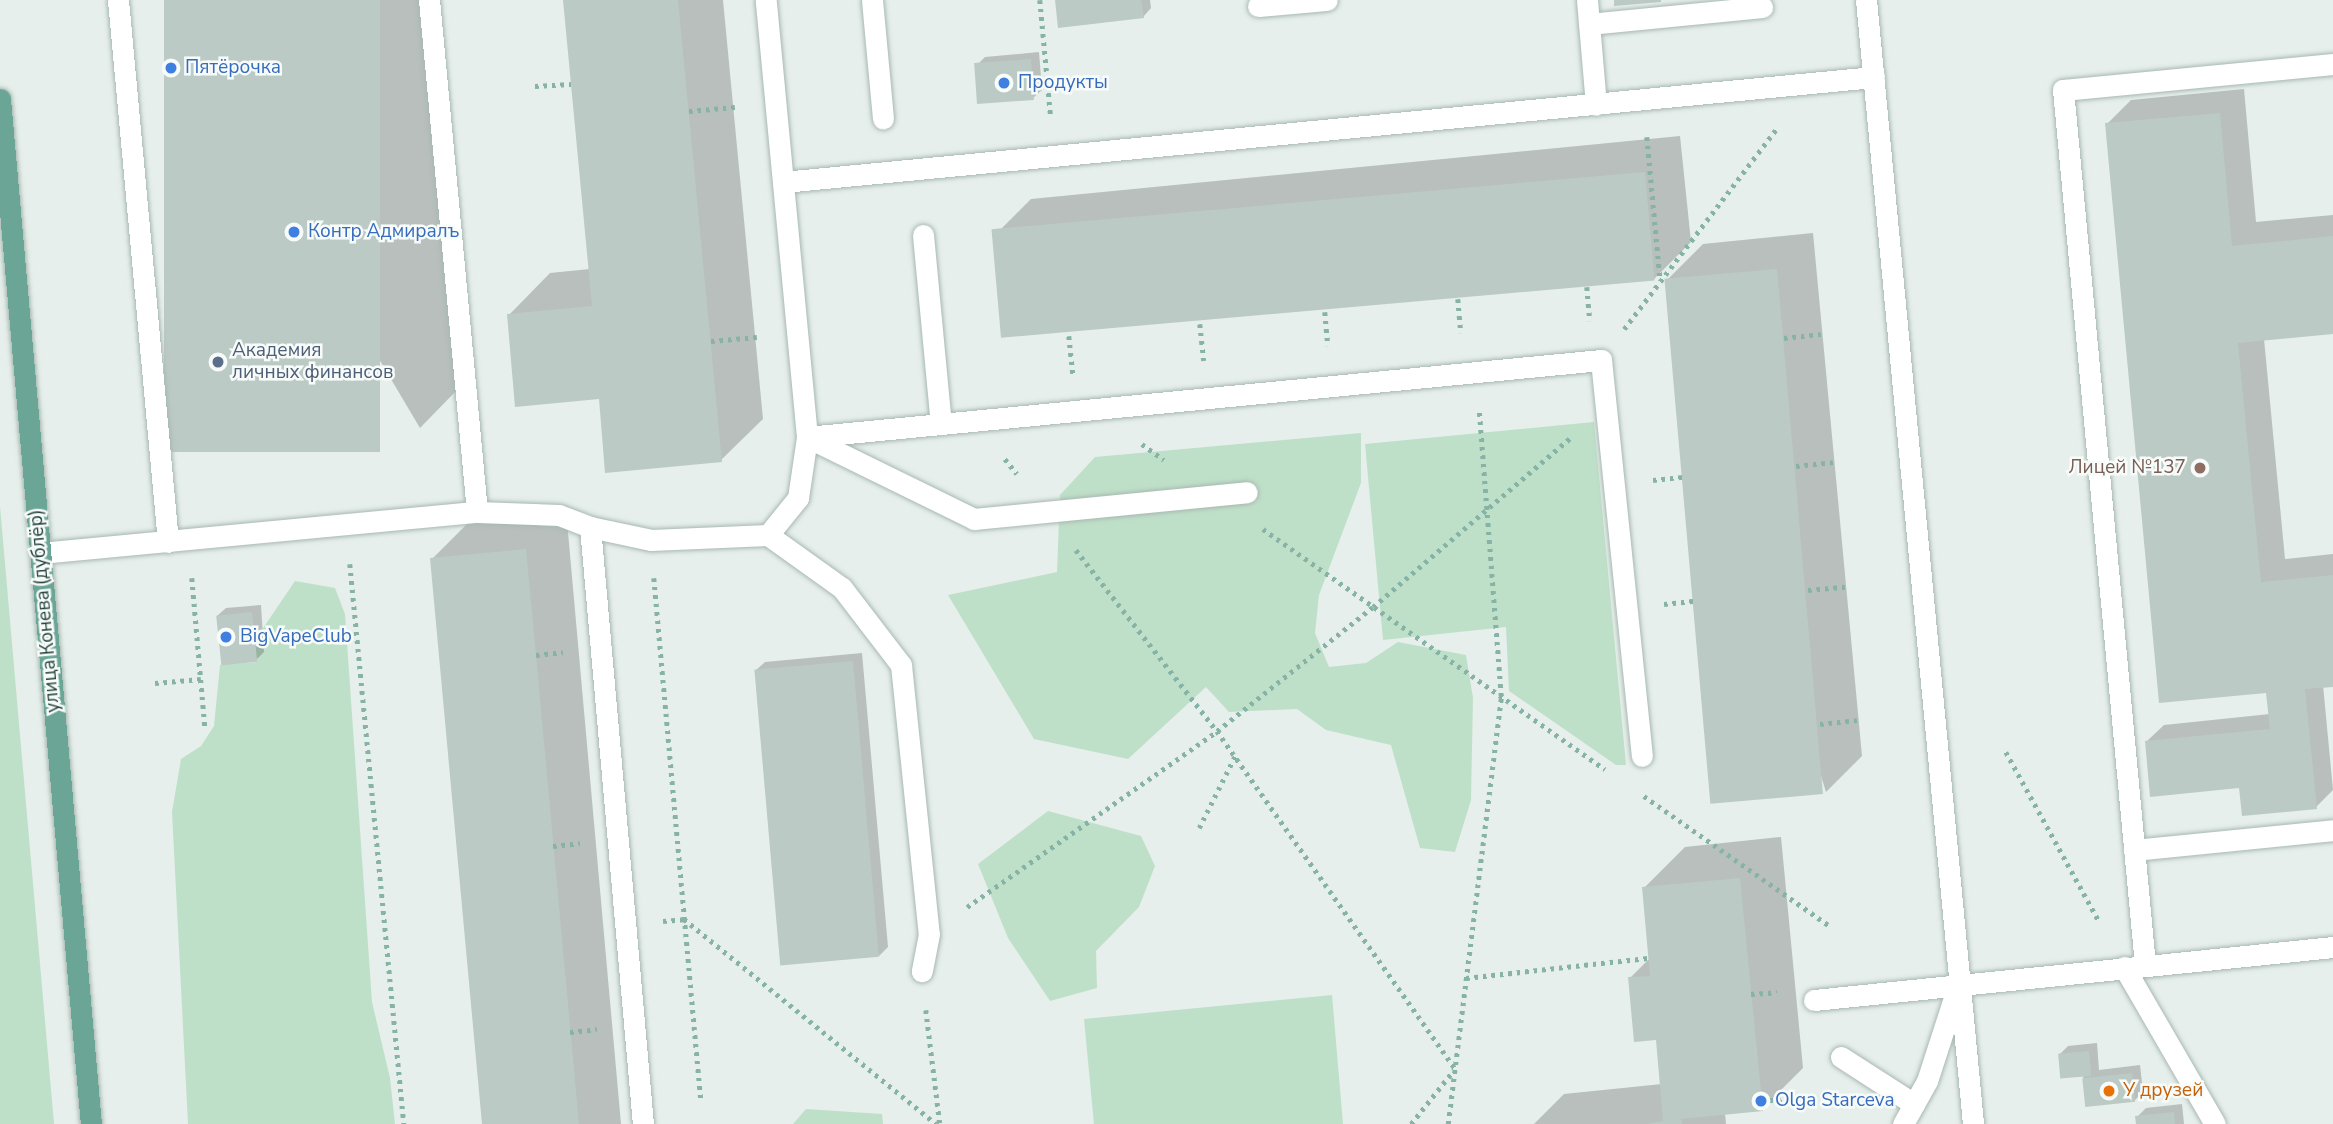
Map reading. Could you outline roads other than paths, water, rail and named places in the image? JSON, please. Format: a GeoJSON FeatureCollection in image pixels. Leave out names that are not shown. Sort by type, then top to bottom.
{"type":"FeatureCollection","features":[{"type":"Feature","properties":{"kind":"main road","name":"улица Конева (дублёр)"},"geometry":{"type":"LineString","coordinates":[[0,99],[90,1124]]}},
{"type":"Feature","properties":{"kind":"street"},"geometry":{"type":"LineString","coordinates":[[118,0],[168,542]]}},
{"type":"Feature","properties":{"kind":"street"},"geometry":{"type":"LineString","coordinates":[[429,0],[477,512]]}},
{"type":"Feature","properties":{"kind":"street"},"geometry":{"type":"LineString","coordinates":[[766,0],[807,437],[798,498],[768,535]]}},
{"type":"Feature","properties":{"kind":"street"},"geometry":{"type":"LineString","coordinates":[[872,0],[883,118]]}},
{"type":"Feature","properties":{"kind":"street"},"geometry":{"type":"LineString","coordinates":[[1258,6],[1327,0]]}},
{"type":"Feature","properties":{"kind":"street"},"geometry":{"type":"LineString","coordinates":[[1587,0],[1597,105]]}},
{"type":"Feature","properties":{"kind":"street"},"geometry":{"type":"LineString","coordinates":[[1866,0],[1973,1124]]}},
{"type":"Feature","properties":{"kind":"street"},"geometry":{"type":"LineString","coordinates":[[1589,24],[1762,7]]}},
{"type":"Feature","properties":{"kind":"street"},"geometry":{"type":"LineString","coordinates":[[2146,965],[2063,90],[2333,64]]}},
{"type":"Feature","properties":{"kind":"street"},"geometry":{"type":"LineString","coordinates":[[783,182],[1874,77]]}},
{"type":"Feature","properties":{"kind":"street"},"geometry":{"type":"LineString","coordinates":[[923,235],[941,424]]}},
{"type":"Feature","properties":{"kind":"street"},"geometry":{"type":"LineString","coordinates":[[807,437],[1601,360],[1642,756]]}},
{"type":"Feature","properties":{"kind":"street"},"geometry":{"type":"LineString","coordinates":[[807,437],[974,519],[1211,493],[1247,492]]}},
{"type":"Feature","properties":{"kind":"street"},"geometry":{"type":"LineString","coordinates":[[40,554],[477,512],[559,515],[590,527],[651,540],[768,535],[842,588],[901,665],[929,934],[922,971]]}},
{"type":"Feature","properties":{"kind":"street"},"geometry":{"type":"LineString","coordinates":[[590,527],[643,1124]]}},
{"type":"Feature","properties":{"kind":"street"},"geometry":{"type":"LineString","coordinates":[[2134,850],[2333,830]]}},
{"type":"Feature","properties":{"kind":"street"},"geometry":{"type":"LineString","coordinates":[[1814,1000],[1959,983],[2333,947]]}},
{"type":"Feature","properties":{"kind":"street"},"geometry":{"type":"LineString","coordinates":[[2123,967],[2215,1124]]}},
{"type":"Feature","properties":{"kind":"street"},"geometry":{"type":"LineString","coordinates":[[1903,1124],[1927,1081],[1959,983]]}},
{"type":"Feature","properties":{"kind":"street"},"geometry":{"type":"LineString","coordinates":[[1841,1057],[1914,1104]]}},
{"type":"Feature","properties":{"kind":"place","name":"Пятёрочка"},"geometry":{"type":"Point","coordinates":[171,68]}},
{"type":"Feature","properties":{"kind":"place","name":"Продукты"},"geometry":{"type":"Point","coordinates":[1004,83]}},
{"type":"Feature","properties":{"kind":"place","name":"Контр Адмиралъ"},"geometry":{"type":"Point","coordinates":[294,232]}},
{"type":"Feature","properties":{"kind":"place","name":"Академия личных финансов"},"geometry":{"type":"Point","coordinates":[218,362]}},
{"type":"Feature","properties":{"kind":"place","name":"Лицей №137"},"geometry":{"type":"Point","coordinates":[2200,468]}},
{"type":"Feature","properties":{"kind":"place","name":"BigVapeClub"},"geometry":{"type":"Point","coordinates":[226,637]}},
{"type":"Feature","properties":{"kind":"place","name":"У друзей"},"geometry":{"type":"Point","coordinates":[2109,1091]}},
{"type":"Feature","properties":{"kind":"place","name":"Olga Starceva"},"geometry":{"type":"Point","coordinates":[1761,1101]}}]}
